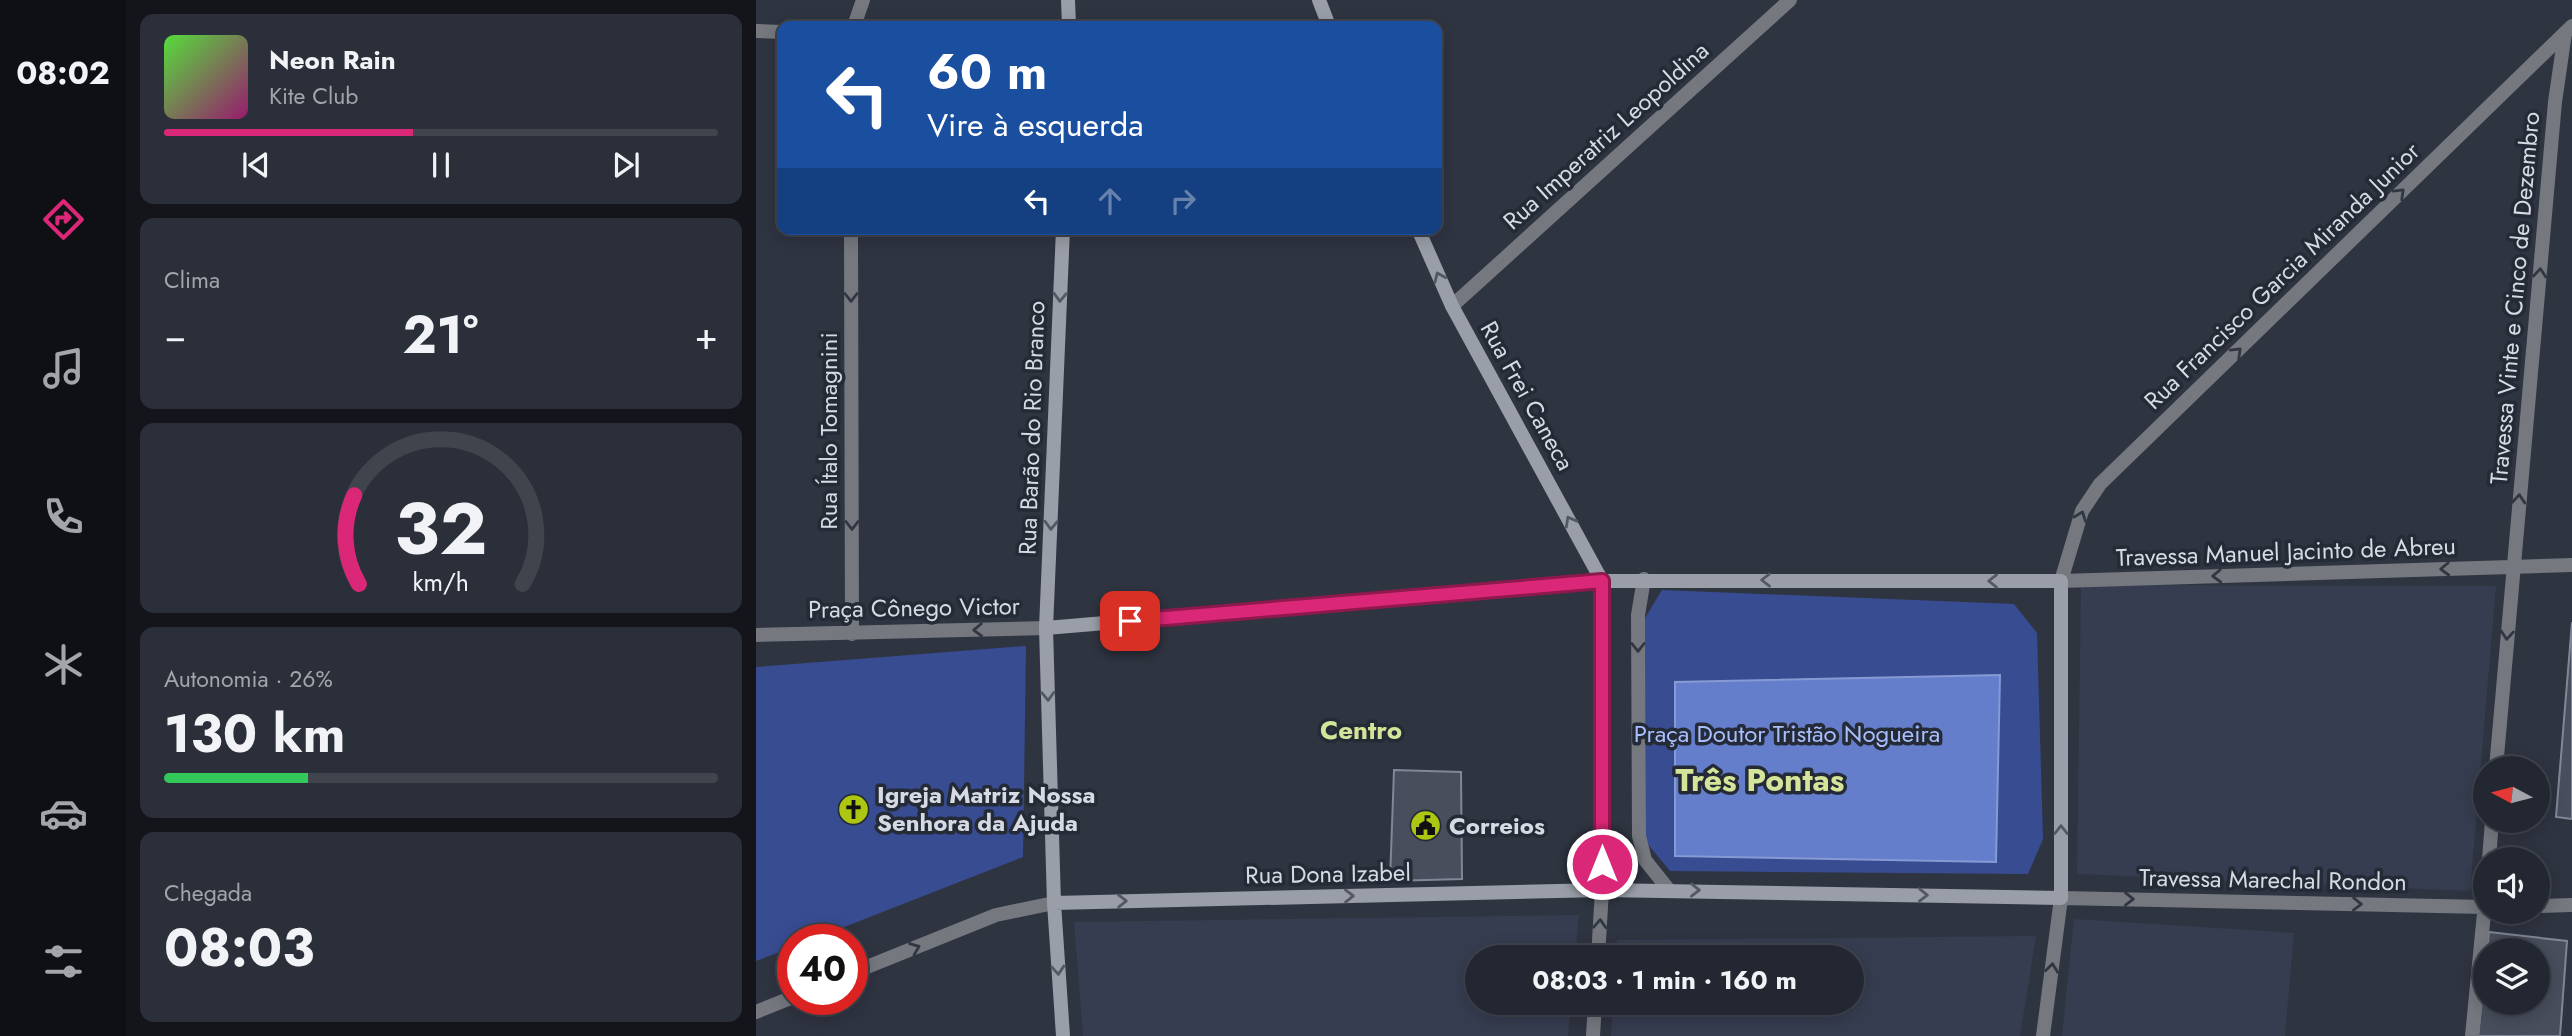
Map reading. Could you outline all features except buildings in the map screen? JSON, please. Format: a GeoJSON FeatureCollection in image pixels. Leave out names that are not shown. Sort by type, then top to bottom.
{"type":"FeatureCollection","features":[{"type":"Feature","properties":{"kind":"main road"},"geometry":{"type":"LineString","coordinates":[[1068,0],[1069,21]]}},
{"type":"Feature","properties":{"kind":"main road"},"geometry":{"type":"LineString","coordinates":[[1319,0],[1327,21]]}},
{"type":"Feature","properties":{"kind":"main road","name":"Rua Barão do Rio Branco"},"geometry":{"type":"LineString","coordinates":[[1046,628],[1063,235]]}},
{"type":"Feature","properties":{"kind":"main road","name":"Rua Frei Caneca"},"geometry":{"type":"LineString","coordinates":[[1421,235],[1452,306],[1602,581]]}},
{"type":"Feature","properties":{"kind":"main road"},"geometry":{"type":"LineString","coordinates":[[1046,628],[1644,579],[2061,581],[2061,898],[1602,890]]}},
{"type":"Feature","properties":{"kind":"main road","name":"Praça Cônego Victor"},"geometry":{"type":"LineString","coordinates":[[1046,628],[1054,903],[1063,1036]]}},
{"type":"Feature","properties":{"kind":"main road","name":"Rua Dona Izabel"},"geometry":{"type":"LineString","coordinates":[[1054,903],[1602,890]]}},
{"type":"Feature","properties":{"kind":"street"},"geometry":{"type":"LineString","coordinates":[[856,21],[863,0]]}},
{"type":"Feature","properties":{"kind":"street","name":"Rua Imperatriz Leopoldina"},"geometry":{"type":"LineString","coordinates":[[1452,306],[1790,0]]}},
{"type":"Feature","properties":{"kind":"street","name":"Travessa Vinte e Cinco de Dezembro"},"geometry":{"type":"LineString","coordinates":[[2497,756],[2555,102],[2569,30]]}},
{"type":"Feature","properties":{"kind":"street","name":"Rua Francisco Garcia Miranda Junior"},"geometry":{"type":"LineString","coordinates":[[2061,581],[2082,511],[2101,484],[2569,30]]}},
{"type":"Feature","properties":{"kind":"street"},"geometry":{"type":"LineString","coordinates":[[756,31],[777,32]]}},
{"type":"Feature","properties":{"kind":"street","name":"Rua Ítalo Tomagnini"},"geometry":{"type":"LineString","coordinates":[[851,235],[852,634]]}},
{"type":"Feature","properties":{"kind":"street","name":"Travessa Manuel Jacinto de Abreu"},"geometry":{"type":"LineString","coordinates":[[2061,581],[2572,565]]}},
{"type":"Feature","properties":{"kind":"street"},"geometry":{"type":"LineString","coordinates":[[1644,579],[1638,615],[1639,836],[1645,860],[1669,890]]}},
{"type":"Feature","properties":{"kind":"street"},"geometry":{"type":"LineString","coordinates":[[1599,945],[1602,890],[1602,581]]}},
{"type":"Feature","properties":{"kind":"street","name":"Praça Cônego Victor"},"geometry":{"type":"LineString","coordinates":[[756,635],[1046,628]]}},
{"type":"Feature","properties":{"kind":"street"},"geometry":{"type":"LineString","coordinates":[[2043,1036],[2061,898]]}},
{"type":"Feature","properties":{"kind":"street","name":"Travessa Marechal Rondon"},"geometry":{"type":"LineString","coordinates":[[2061,898],[2473,905]]}},
{"type":"Feature","properties":{"kind":"street"},"geometry":{"type":"LineString","coordinates":[[868,967],[996,915],[1054,903]]}},
{"type":"Feature","properties":{"kind":"street"},"geometry":{"type":"LineString","coordinates":[[2550,906],[2572,905]]}},
{"type":"Feature","properties":{"kind":"street"},"geometry":{"type":"LineString","coordinates":[[2472,1036],[2483,924]]}},
{"type":"Feature","properties":{"kind":"street"},"geometry":{"type":"LineString","coordinates":[[756,1012],[777,1004]]}},
{"type":"Feature","properties":{"kind":"street"},"geometry":{"type":"LineString","coordinates":[[1593,1036],[1594,1015]]}},
{"type":"Feature","properties":{"kind":"shaded area"},"geometry":{"type":"Polygon","coordinates":[[[2081,585],[2496,586],[2482,756],[2473,756],[2475,833],[2470,891],[2077,874],[2081,585]]]}},
{"type":"Feature","properties":{"kind":"shaded area"},"geometry":{"type":"Polygon","coordinates":[[[2000,675],[1996,862],[1675,856],[1675,682],[2000,675]]]}},
{"type":"Feature","properties":{"kind":"shaded area"},"geometry":{"type":"Polygon","coordinates":[[[1579,915],[1576,945],[1465,945],[1465,1015],[1570,1015],[1568,1036],[1083,1036],[1074,922],[1579,915]]]}},
{"type":"Feature","properties":{"kind":"shaded area"},"geometry":{"type":"Polygon","coordinates":[[[2074,919],[2294,933],[2285,1036],[2062,1036],[2074,919]]]}},
{"type":"Feature","properties":{"kind":"shaded area"},"geometry":{"type":"Polygon","coordinates":[[[2036,936],[2020,1036],[1611,1036],[1612,1015],[1864,1015],[1864,945],[1617,945],[1617,940],[2036,936]]]}},
{"type":"Feature","properties":{"kind":"green space","name":"Praça Doutor Tristão Nogueira"},"geometry":{"type":"Polygon","coordinates":[[[1662,590],[2014,604],[2037,633],[2043,839],[2028,874],[1670,871],[1646,842],[1645,618],[1662,590]]]}},
{"type":"Feature","properties":{"kind":"green space"},"geometry":{"type":"Polygon","coordinates":[[[1026,646],[1023,857],[852,924],[777,924],[777,953],[756,961],[756,667],[1026,646]]]}},
{"type":"Feature","properties":{"kind":"place","name":"Igreja Matriz Nossa Senhora da Ajuda"},"geometry":{"type":"Point","coordinates":[854,809]}},
{"type":"Feature","properties":{"kind":"place","name":"Correios"},"geometry":{"type":"Point","coordinates":[1426,826]}},
{"type":"Feature","properties":{"kind":"district","name":"Centro"},"geometry":{"type":"Point","coordinates":[1361,730]}},
{"type":"Feature","properties":{"kind":"district","name":"Três Pontas"},"geometry":{"type":"Point","coordinates":[1760,780]}},
{"type":"Feature","properties":{"kind":"route"},"geometry":{"type":"LineString","coordinates":[[1130,621],[1602,581],[1602,864]]}}]}
